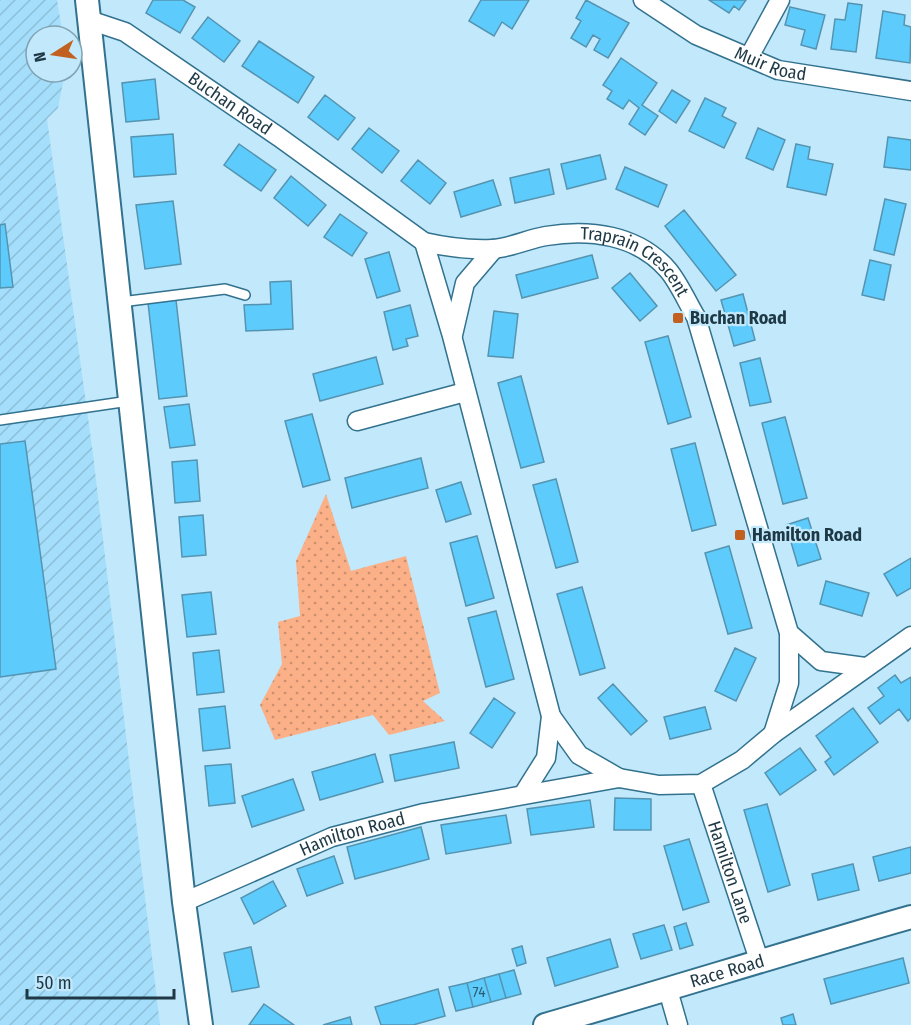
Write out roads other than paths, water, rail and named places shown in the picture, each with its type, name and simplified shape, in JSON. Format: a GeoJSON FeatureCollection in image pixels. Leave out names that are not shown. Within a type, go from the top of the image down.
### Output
{"type":"FeatureCollection","features":[{"type":"Feature","properties":{"kind":"street","name":"Muir Road"},"geometry":{"type":"LineString","coordinates":[[643,0],[696,35],[778,70],[911,91]]}},
{"type":"Feature","properties":{"kind":"street"},"geometry":{"type":"LineString","coordinates":[[749,57],[780,0]]}},
{"type":"Feature","properties":{"kind":"street"},"geometry":{"type":"LineString","coordinates":[[88,10],[184,902],[201,1025]]}},
{"type":"Feature","properties":{"kind":"street","name":"Buchan Road"},"geometry":{"type":"LineString","coordinates":[[88,10],[125,32],[279,137],[424,242],[452,248],[494,249]]}},
{"type":"Feature","properties":{"kind":"street","name":"Traprain Crescent"},"geometry":{"type":"LineString","coordinates":[[494,249],[545,236],[584,232],[620,237],[646,251],[668,270],[696,317],[789,633],[789,683],[773,734]]}},
{"type":"Feature","properties":{"kind":"street"},"geometry":{"type":"LineString","coordinates":[[424,242],[452,336],[550,716],[546,758],[524,793]]}},
{"type":"Feature","properties":{"kind":"street"},"geometry":{"type":"LineString","coordinates":[[452,336],[465,283],[494,249]]}},
{"type":"Feature","properties":{"kind":"street"},"geometry":{"type":"LineString","coordinates":[[357,421],[465,392]]}},
{"type":"Feature","properties":{"kind":"street"},"geometry":{"type":"LineString","coordinates":[[789,633],[821,661],[865,667]]}},
{"type":"Feature","properties":{"kind":"street","name":"Hamilton Road"},"geometry":{"type":"LineString","coordinates":[[184,902],[332,837],[424,813],[524,793],[619,778],[659,785],[701,784],[742,760],[773,734],[911,636]]}},
{"type":"Feature","properties":{"kind":"street"},"geometry":{"type":"LineString","coordinates":[[550,716],[579,755],[619,778]]}},
{"type":"Feature","properties":{"kind":"street","name":"Hamilton Lane"},"geometry":{"type":"LineString","coordinates":[[701,784],[759,960]]}},
{"type":"Feature","properties":{"kind":"street","name":"Race Road"},"geometry":{"type":"LineString","coordinates":[[545,1025],[911,917]]}},
{"type":"Feature","properties":{"kind":"street"},"geometry":{"type":"LineString","coordinates":[[668,990],[678,1025]]}},
{"type":"Feature","properties":{"kind":"lane"},"geometry":{"type":"LineString","coordinates":[[119,302],[225,289],[245,295]]}},
{"type":"Feature","properties":{"kind":"lane"},"geometry":{"type":"LineString","coordinates":[[0,420],[129,401]]}},
{"type":"Feature","properties":{"kind":"place","name":"Buchan Road"},"geometry":{"type":"Point","coordinates":[678,318]}},
{"type":"Feature","properties":{"kind":"place","name":"Hamilton Road"},"geometry":{"type":"Point","coordinates":[740,535]}}]}
